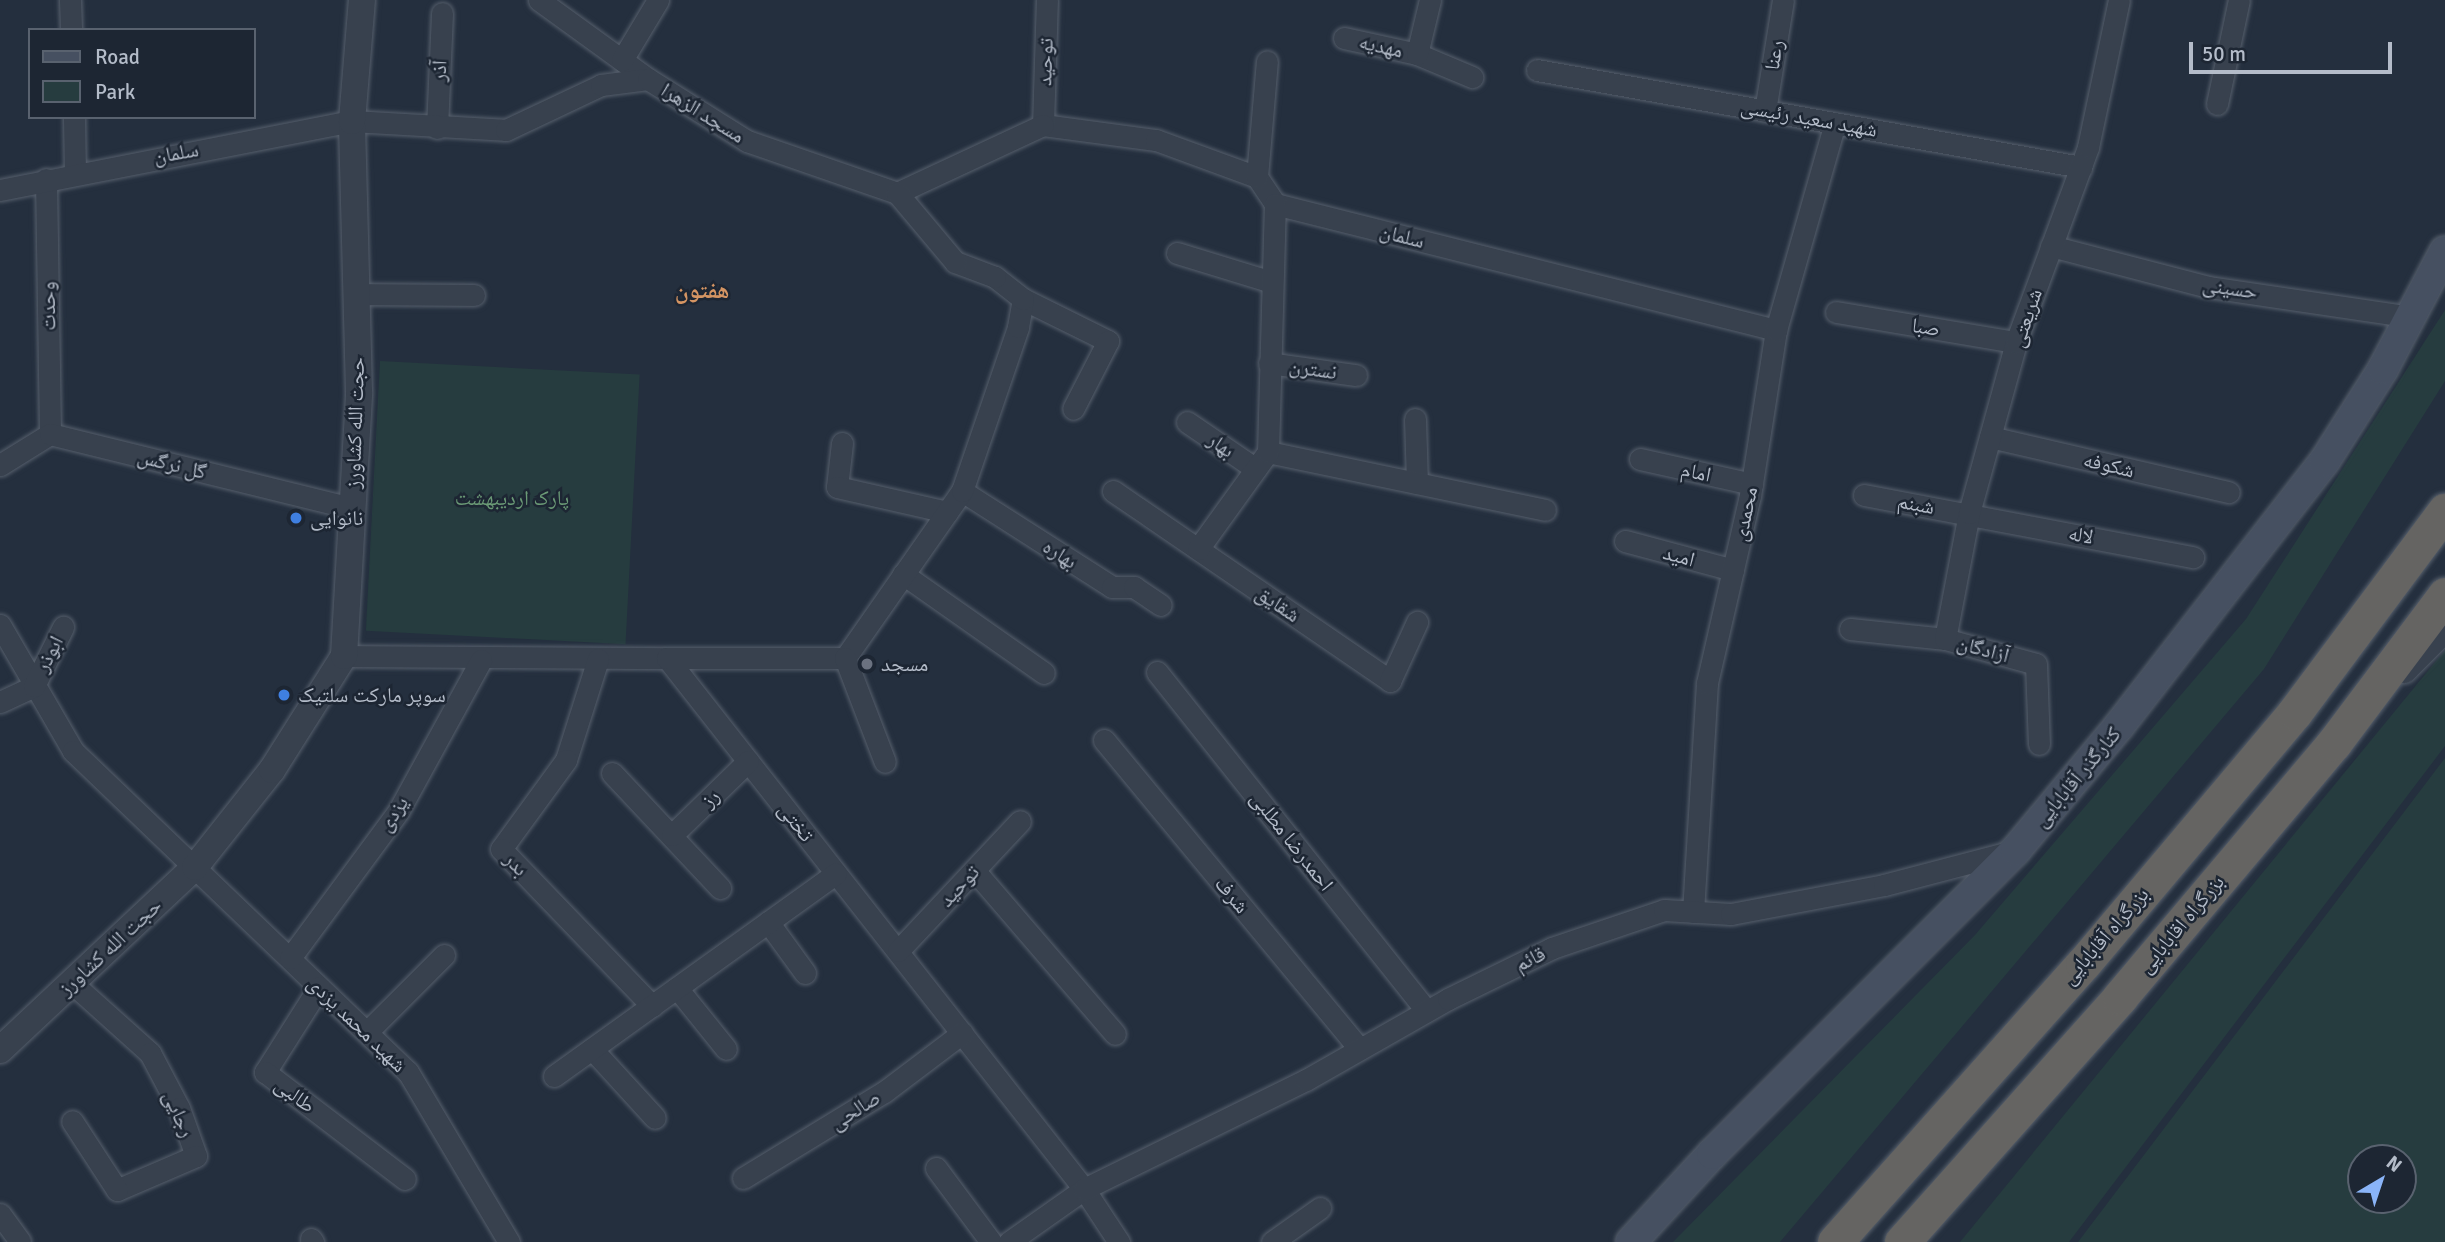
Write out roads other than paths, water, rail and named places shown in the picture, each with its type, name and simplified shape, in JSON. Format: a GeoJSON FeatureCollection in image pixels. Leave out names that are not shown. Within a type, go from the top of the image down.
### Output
{"type":"FeatureCollection","features":[{"type":"Feature","properties":{"kind":"highway"},"geometry":{"type":"LineString","coordinates":[[2363,620],[2445,490]]}},
{"type":"Feature","properties":{"kind":"highway"},"geometry":{"type":"LineString","coordinates":[[2363,620],[2445,511]]}},
{"type":"Feature","properties":{"kind":"highway","name":"بزرگراه اقابابایی"},"geometry":{"type":"LineString","coordinates":[[1902,1242],[2120,997],[2343,731],[2445,595]]}},
{"type":"Feature","properties":{"kind":"highway","name":"بزرگراه آقابابایی"},"geometry":{"type":"LineString","coordinates":[[1835,1242],[2091,954],[2295,712],[2363,620]]}},
{"type":"Feature","properties":{"kind":"main road","name":"کنارگذر آقابابایی"},"geometry":{"type":"LineString","coordinates":[[1631,1242],[1721,1144],[2016,850],[2119,726],[2324,462],[2411,317],[2445,251]]}},
{"type":"Feature","properties":{"kind":"street"},"geometry":{"type":"LineString","coordinates":[[70,0],[71,28]]}},
{"type":"Feature","properties":{"kind":"street"},"geometry":{"type":"LineString","coordinates":[[539,0],[648,79]]}},
{"type":"Feature","properties":{"kind":"street"},"geometry":{"type":"LineString","coordinates":[[622,60],[658,0]]}},
{"type":"Feature","properties":{"kind":"street","name":"توحید"},"geometry":{"type":"LineString","coordinates":[[1043,125],[1047,0]]}},
{"type":"Feature","properties":{"kind":"street"},"geometry":{"type":"LineString","coordinates":[[1417,54],[1430,0]]}},
{"type":"Feature","properties":{"kind":"street","name":"رعنا"},"geometry":{"type":"LineString","coordinates":[[1765,111],[1783,0]]}},
{"type":"Feature","properties":{"kind":"street","name":"شریعتی"},"geometry":{"type":"LineString","coordinates":[[1945,639],[1969,513],[2016,342],[2081,167],[2119,0]]}},
{"type":"Feature","properties":{"kind":"street"},"geometry":{"type":"LineString","coordinates":[[2217,104],[2239,0]]}},
{"type":"Feature","properties":{"kind":"street","name":"حجت الله کشاورز"},"geometry":{"type":"LineString","coordinates":[[0,1050],[195,867],[272,769],[344,656],[359,392],[352,121],[357,1]]}},
{"type":"Feature","properties":{"kind":"street","name":"آذر"},"geometry":{"type":"LineString","coordinates":[[437,128],[442,13]]}},
{"type":"Feature","properties":{"kind":"street","name":"مهدیه"},"geometry":{"type":"LineString","coordinates":[[1344,38],[1417,54],[1472,77]]}},
{"type":"Feature","properties":{"kind":"street"},"geometry":{"type":"LineString","coordinates":[[1257,177],[1267,61]]}},
{"type":"Feature","properties":{"kind":"street","name":"شهید سعید رئیسی"},"geometry":{"type":"LineString","coordinates":[[1538,70],[2081,167]]}},
{"type":"Feature","properties":{"kind":"street","name":"مسجد الزهرا"},"geometry":{"type":"LineString","coordinates":[[352,121],[506,130],[601,85],[648,79],[747,141],[897,193]]}},
{"type":"Feature","properties":{"kind":"street"},"geometry":{"type":"LineString","coordinates":[[74,119],[75,172]]}},
{"type":"Feature","properties":{"kind":"street","name":"سلمان"},"geometry":{"type":"LineString","coordinates":[[0,190],[75,172],[352,121]]}},
{"type":"Feature","properties":{"kind":"street","name":"محمدی"},"geometry":{"type":"LineString","coordinates":[[1693,912],[1707,683],[1752,484],[1776,330],[1835,123]]}},
{"type":"Feature","properties":{"kind":"street"},"geometry":{"type":"LineString","coordinates":[[1073,408],[1108,341],[1023,299],[995,277],[956,262],[897,193],[1043,125],[1156,140],[1257,177],[1275,204],[1262,461],[1198,549]]}},
{"type":"Feature","properties":{"kind":"street","name":"وحدت"},"geometry":{"type":"LineString","coordinates":[[46,179],[50,434]]}},
{"type":"Feature","properties":{"kind":"street","name":"سلمان"},"geometry":{"type":"LineString","coordinates":[[1275,204],[1776,330]]}},
{"type":"Feature","properties":{"kind":"street","name":"حسینی"},"geometry":{"type":"LineString","coordinates":[[2052,246],[2208,287],[2411,317]]}},
{"type":"Feature","properties":{"kind":"street"},"geometry":{"type":"LineString","coordinates":[[1177,253],[1272,282]]}},
{"type":"Feature","properties":{"kind":"street"},"geometry":{"type":"LineString","coordinates":[[356,293],[474,295]]}},
{"type":"Feature","properties":{"kind":"street"},"geometry":{"type":"LineString","coordinates":[[845,658],[962,491],[1018,327],[1023,299]]}},
{"type":"Feature","properties":{"kind":"street","name":"صبا"},"geometry":{"type":"LineString","coordinates":[[1836,312],[2016,342]]}},
{"type":"Feature","properties":{"kind":"street","name":"نسترن"},"geometry":{"type":"LineString","coordinates":[[1269,363],[1356,375]]}},
{"type":"Feature","properties":{"kind":"street"},"geometry":{"type":"LineString","coordinates":[[1415,419],[1417,484]]}},
{"type":"Feature","properties":{"kind":"street","name":"بهار"},"geometry":{"type":"LineString","coordinates":[[1187,422],[1262,461]]}},
{"type":"Feature","properties":{"kind":"street"},"geometry":{"type":"LineString","coordinates":[[0,465],[50,434]]}},
{"type":"Feature","properties":{"kind":"street","name":"گل نرگس"},"geometry":{"type":"LineString","coordinates":[[50,434],[352,508]]}},
{"type":"Feature","properties":{"kind":"street","name":"شکوفه"},"geometry":{"type":"LineString","coordinates":[[1990,437],[2229,492]]}},
{"type":"Feature","properties":{"kind":"street"},"geometry":{"type":"LineString","coordinates":[[842,443],[836,486],[947,512]]}},
{"type":"Feature","properties":{"kind":"street","name":"امام"},"geometry":{"type":"LineString","coordinates":[[1640,459],[1752,484]]}},
{"type":"Feature","properties":{"kind":"street"},"geometry":{"type":"LineString","coordinates":[[1262,461],[1417,484],[1545,510]]}},
{"type":"Feature","properties":{"kind":"street","name":"بهاره"},"geometry":{"type":"LineString","coordinates":[[962,491],[1112,587],[1134,587],[1161,605]]}},
{"type":"Feature","properties":{"kind":"street","name":"شقایق"},"geometry":{"type":"LineString","coordinates":[[1113,491],[1390,681],[1417,622]]}},
{"type":"Feature","properties":{"kind":"street","name":"شبنم"},"geometry":{"type":"LineString","coordinates":[[1864,495],[1969,513]]}},
{"type":"Feature","properties":{"kind":"street","name":"لاله"},"geometry":{"type":"LineString","coordinates":[[1969,513],[2193,557]]}},
{"type":"Feature","properties":{"kind":"street","name":"امید"},"geometry":{"type":"LineString","coordinates":[[1625,541],[1732,570]]}},
{"type":"Feature","properties":{"kind":"street"},"geometry":{"type":"LineString","coordinates":[[903,574],[1044,673]]}},
{"type":"Feature","properties":{"kind":"street","name":"شهید محمد یزدی"},"geometry":{"type":"LineString","coordinates":[[0,625],[73,751],[408,1072],[509,1242]]}},
{"type":"Feature","properties":{"kind":"street","name":"ابوذر"},"geometry":{"type":"LineString","coordinates":[[0,702],[34,686],[63,627]]}},
{"type":"Feature","properties":{"kind":"street","name":"آزادگان"},"geometry":{"type":"LineString","coordinates":[[1850,629],[1945,639],[2036,664],[2039,744]]}},
{"type":"Feature","properties":{"kind":"street"},"geometry":{"type":"LineString","coordinates":[[2343,731],[2445,629]]}},
{"type":"Feature","properties":{"kind":"street"},"geometry":{"type":"LineString","coordinates":[[344,656],[481,660],[845,658]]}},
{"type":"Feature","properties":{"kind":"street","name":"تختی"},"geometry":{"type":"LineString","coordinates":[[667,658],[1084,1188],[1119,1242]]}},
{"type":"Feature","properties":{"kind":"street"},"geometry":{"type":"LineString","coordinates":[[845,658],[885,762]]}},
{"type":"Feature","properties":{"kind":"street","name":"بدر"},"geometry":{"type":"LineString","coordinates":[[598,659],[566,760],[501,849],[652,1006]]}},
{"type":"Feature","properties":{"kind":"street","name":"یزدی"},"geometry":{"type":"LineString","coordinates":[[290,958],[398,810],[481,660]]}},
{"type":"Feature","properties":{"kind":"street","name":"احمدرضا مطلبی"},"geometry":{"type":"LineString","coordinates":[[1157,672],[1427,1011]]}},
{"type":"Feature","properties":{"kind":"street","name":"شرف"},"geometry":{"type":"LineString","coordinates":[[1104,740],[1360,1049]]}},
{"type":"Feature","properties":{"kind":"street","name":"رز"},"geometry":{"type":"LineString","coordinates":[[673,835],[748,761]]}},
{"type":"Feature","properties":{"kind":"street"},"geometry":{"type":"LineString","coordinates":[[612,773],[720,888]]}},
{"type":"Feature","properties":{"kind":"street","name":"توحید"},"geometry":{"type":"LineString","coordinates":[[898,951],[1020,821]]}},
{"type":"Feature","properties":{"kind":"street","name":"قائم"},"geometry":{"type":"LineString","coordinates":[[1009,1242],[1084,1188],[1360,1049],[1427,1011],[1552,948],[1664,910],[1731,914],[1871,888],[2016,850]]}},
{"type":"Feature","properties":{"kind":"street"},"geometry":{"type":"LineString","coordinates":[[974,870],[1115,1034]]}},
{"type":"Feature","properties":{"kind":"street"},"geometry":{"type":"LineString","coordinates":[[554,1076],[836,873]]}},
{"type":"Feature","properties":{"kind":"street"},"geometry":{"type":"LineString","coordinates":[[768,922],[805,973]]}},
{"type":"Feature","properties":{"kind":"street"},"geometry":{"type":"LineString","coordinates":[[367,1032],[444,955]]}},
{"type":"Feature","properties":{"kind":"street","name":"رجایی"},"geometry":{"type":"LineString","coordinates":[[72,983],[150,1053],[178,1108],[196,1156],[117,1190],[72,1121]]}},
{"type":"Feature","properties":{"kind":"street","name":"طالبی"},"geometry":{"type":"LineString","coordinates":[[320,987],[265,1072],[405,1179]]}},
{"type":"Feature","properties":{"kind":"street"},"geometry":{"type":"LineString","coordinates":[[677,988],[726,1049]]}},
{"type":"Feature","properties":{"kind":"street","name":"صالحی"},"geometry":{"type":"LineString","coordinates":[[743,1178],[884,1092],[962,1033]]}},
{"type":"Feature","properties":{"kind":"street"},"geometry":{"type":"LineString","coordinates":[[592,1049],[655,1118]]}},
{"type":"Feature","properties":{"kind":"street"},"geometry":{"type":"LineString","coordinates":[[936,1168],[991,1242]]}},
{"type":"Feature","properties":{"kind":"street"},"geometry":{"type":"LineString","coordinates":[[1272,1242],[1320,1208]]}},
{"type":"Feature","properties":{"kind":"street"},"geometry":{"type":"LineString","coordinates":[[0,1214],[20,1242]]}},
{"type":"Feature","properties":{"kind":"place","name":"نانوایی"},"geometry":{"type":"Point","coordinates":[296,518]}},
{"type":"Feature","properties":{"kind":"place","name":"مسجد"},"geometry":{"type":"Point","coordinates":[867,664]}},
{"type":"Feature","properties":{"kind":"place","name":"سوپر مارکت سلتیک"},"geometry":{"type":"Point","coordinates":[284,695]}},
{"type":"Feature","properties":{"kind":"district","name":"هفتون"},"geometry":{"type":"Point","coordinates":[702,291]}},
{"type":"Feature","properties":{"kind":"park label","name":"پارک اردیبهشت"},"geometry":{"type":"Point","coordinates":[512,498]}}]}
